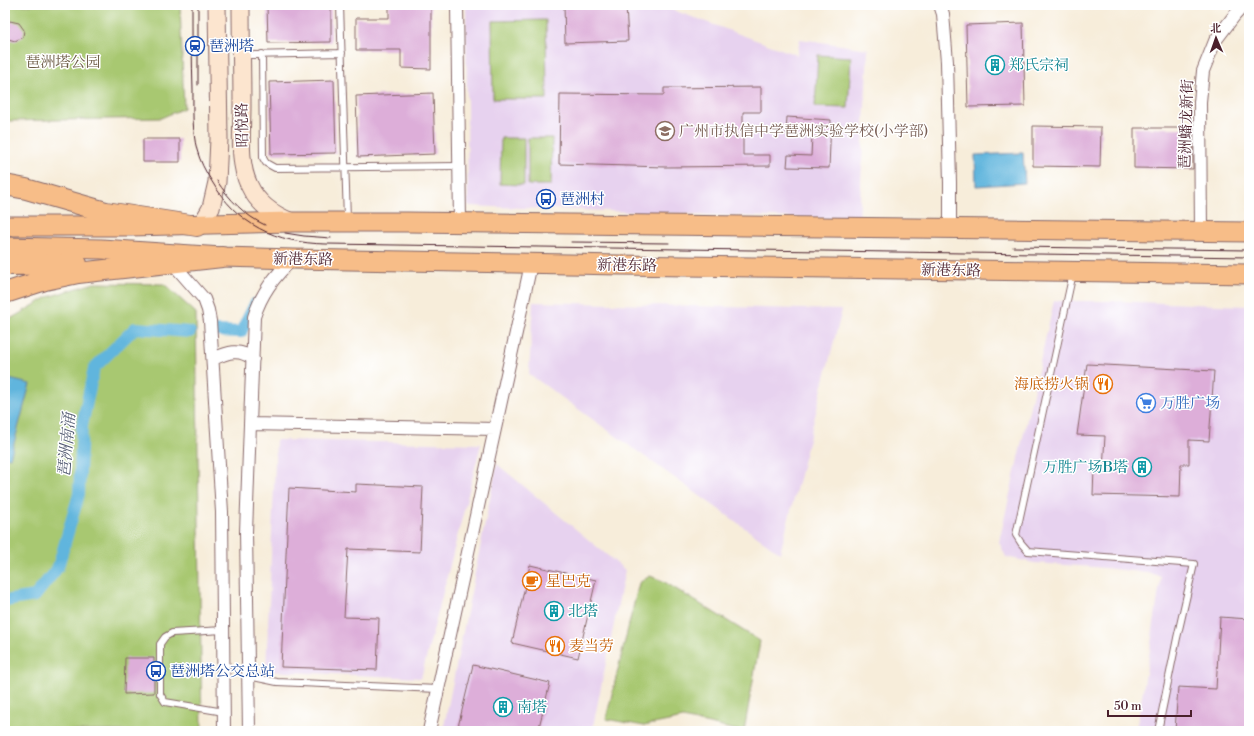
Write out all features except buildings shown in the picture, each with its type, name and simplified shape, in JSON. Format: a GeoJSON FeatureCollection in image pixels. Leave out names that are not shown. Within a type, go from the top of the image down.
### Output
{"type":"FeatureCollection","features":[{"type":"Feature","properties":{"kind":"highway"},"geometry":{"type":"LineString","coordinates":[[5,185],[26,189],[106,212],[197,226]]}},
{"type":"Feature","properties":{"kind":"highway"},"geometry":{"type":"LineString","coordinates":[[5,265],[104,263],[168,258],[222,257]]}},
{"type":"Feature","properties":{"kind":"highway"},"geometry":{"type":"LineString","coordinates":[[5,293],[63,276],[168,258]]}},
{"type":"Feature","properties":{"kind":"main road","name":"昭悦路"},"geometry":{"type":"LineString","coordinates":[[197,226],[204,220],[211,208],[217,182],[219,146],[217,5]]}},
{"type":"Feature","properties":{"kind":"main road","name":"昭悦路"},"geometry":{"type":"LineString","coordinates":[[241,5],[242,145],[245,177],[249,187],[268,208],[279,217],[292,222]]}},
{"type":"Feature","properties":{"kind":"main road"},"geometry":{"type":"LineString","coordinates":[[5,226],[197,226],[292,222],[347,222],[1249,232]]}},
{"type":"Feature","properties":{"kind":"main road"},"geometry":{"type":"LineString","coordinates":[[5,247],[94,249],[168,258]]}},
{"type":"Feature","properties":{"kind":"main road","name":"新港东路"},"geometry":{"type":"LineString","coordinates":[[222,257],[531,264],[1249,274]]}},
{"type":"Feature","properties":{"kind":"street"},"geometry":{"type":"LineString","coordinates":[[457,5],[460,223]]}},
{"type":"Feature","properties":{"kind":"street"},"geometry":{"type":"LineString","coordinates":[[940,5],[943,14],[947,62],[950,229]]}},
{"type":"Feature","properties":{"kind":"street","name":"琶洲蟠龙新街"},"geometry":{"type":"LineString","coordinates":[[1201,232],[1200,102],[1203,71],[1215,41],[1244,5]]}},
{"type":"Feature","properties":{"kind":"street"},"geometry":{"type":"LineString","coordinates":[[168,258],[204,299],[210,321],[222,512],[224,731]]}},
{"type":"Feature","properties":{"kind":"street"},"geometry":{"type":"LineString","coordinates":[[249,731],[246,532],[254,317],[266,289],[276,275],[293,259]]}},
{"type":"Feature","properties":{"kind":"street"},"geometry":{"type":"LineString","coordinates":[[429,731],[531,264]]}},
{"type":"Feature","properties":{"kind":"street"},"geometry":{"type":"LineString","coordinates":[[213,360],[223,354],[238,352],[247,354],[253,359]]}},
{"type":"Feature","properties":{"kind":"street"},"geometry":{"type":"LineString","coordinates":[[251,424],[495,429]]}},
{"type":"Feature","properties":{"kind":"lane"},"geometry":{"type":"LineString","coordinates":[[340,5],[347,222]]}},
{"type":"Feature","properties":{"kind":"lane"},"geometry":{"type":"LineString","coordinates":[[241,55],[342,53]]}},
{"type":"Feature","properties":{"kind":"lane"},"geometry":{"type":"LineString","coordinates":[[262,54],[263,158],[266,163],[274,168],[459,166]]}},
{"type":"Feature","properties":{"kind":"lane"},"geometry":{"type":"LineString","coordinates":[[1073,272],[1016,535],[1020,543],[1028,552],[1194,564],[1158,731]]}},
{"type":"Feature","properties":{"kind":"lane"},"geometry":{"type":"LineString","coordinates":[[223,630],[172,633],[165,637],[160,644],[160,694],[165,702],[224,712]]}},
{"type":"Feature","properties":{"kind":"lane"},"geometry":{"type":"LineString","coordinates":[[248,676],[277,682],[438,689]]}},
{"type":"Feature","properties":{"kind":"shaded area","name":"广州市执信中学琶洲实验学校(小学部)"},"geometry":{"type":"Polygon","coordinates":[[[466,5],[659,5],[797,55],[800,39],[868,49],[859,220],[468,206],[466,5]]]}},
{"type":"Feature","properties":{"kind":"shaded area","name":"万胜广场"},"geometry":{"type":"Polygon","coordinates":[[[1054,301],[1108,301],[1249,306],[1249,731],[1136,731],[1161,576],[1142,572],[1094,567],[1034,563],[1006,557],[999,542],[1054,301]]]}},
{"type":"Feature","properties":{"kind":"shaded area"},"geometry":{"type":"Polygon","coordinates":[[[533,302],[842,310],[780,553],[529,374],[533,302]]]}},
{"type":"Feature","properties":{"kind":"shaded area"},"geometry":{"type":"Polygon","coordinates":[[[276,440],[481,444],[421,678],[266,671],[276,440]]]}},
{"type":"Feature","properties":{"kind":"shaded area"},"geometry":{"type":"Polygon","coordinates":[[[497,464],[625,570],[592,731],[443,731],[497,464]]]}},
{"type":"Feature","properties":{"kind":"green space","name":"琶洲塔公园"},"geometry":{"type":"Polygon","coordinates":[[[5,5],[180,5],[184,108],[161,118],[5,121],[5,5]]]}},
{"type":"Feature","properties":{"kind":"green space"},"geometry":{"type":"Polygon","coordinates":[[[546,20],[547,99],[493,99],[492,21],[546,20]]]}},
{"type":"Feature","properties":{"kind":"green space"},"geometry":{"type":"Polygon","coordinates":[[[818,55],[851,57],[848,108],[815,107],[818,55]]]}},
{"type":"Feature","properties":{"kind":"green space"},"geometry":{"type":"Polygon","coordinates":[[[501,138],[524,138],[524,185],[500,184],[501,138]]]}},
{"type":"Feature","properties":{"kind":"green space"},"geometry":{"type":"Polygon","coordinates":[[[528,138],[552,138],[551,185],[528,185],[528,138]]]}},
{"type":"Feature","properties":{"kind":"green space"},"geometry":{"type":"Polygon","coordinates":[[[94,283],[164,284],[196,313],[202,731],[5,731],[5,322],[48,297],[94,283]]]}},
{"type":"Feature","properties":{"kind":"green space"},"geometry":{"type":"Polygon","coordinates":[[[650,576],[663,581],[760,641],[744,731],[683,718],[644,726],[606,719],[639,583],[650,576]]]}},
{"type":"Feature","properties":{"kind":"water"},"geometry":{"type":"Polygon","coordinates":[[[1023,153],[1025,183],[976,186],[975,155],[1023,153]]]}},
{"type":"Feature","properties":{"kind":"water"},"geometry":{"type":"Polygon","coordinates":[[[5,378],[30,384],[10,458],[5,457],[5,378]]]}},
{"type":"Feature","properties":{"kind":"waterway","name":"琶洲南涌"},"geometry":{"type":"LineString","coordinates":[[217,331],[241,332],[255,304]]}},
{"type":"Feature","properties":{"kind":"waterway","name":"琶洲南涌"},"geometry":{"type":"LineString","coordinates":[[5,601],[35,596],[58,567],[79,494],[82,426],[94,368],[135,328],[190,332]]}},
{"type":"Feature","properties":{"kind":"tram line"},"geometry":{"type":"LineString","coordinates":[[192,5],[193,113],[195,143],[201,162],[221,196],[233,209],[246,220],[260,228],[274,235],[291,240],[326,244],[1249,257]]}},
{"type":"Feature","properties":{"kind":"tram line"},"geometry":{"type":"LineString","coordinates":[[198,5],[198,85]]}},
{"type":"Feature","properties":{"kind":"tram line"},"geometry":{"type":"LineString","coordinates":[[217,181],[244,212],[265,225]]}},
{"type":"Feature","properties":{"kind":"tram line"},"geometry":{"type":"LineString","coordinates":[[285,233],[331,238]]}},
{"type":"Feature","properties":{"kind":"tram line"},"geometry":{"type":"LineString","coordinates":[[571,242],[669,243]]}},
{"type":"Feature","properties":{"kind":"tram line"},"geometry":{"type":"LineString","coordinates":[[1013,247],[1249,250]]}},
{"type":"Feature","properties":{"kind":"place","name":"琶洲塔"},"geometry":{"type":"Point","coordinates":[195,46]}},
{"type":"Feature","properties":{"kind":"place","name":"郑氏宗祠"},"geometry":{"type":"Point","coordinates":[995,65]}},
{"type":"Feature","properties":{"kind":"place","name":"广州市执信中学琶洲实验学校(小学部)"},"geometry":{"type":"Point","coordinates":[665,131]}},
{"type":"Feature","properties":{"kind":"place","name":"琶洲村"},"geometry":{"type":"Point","coordinates":[546,199]}},
{"type":"Feature","properties":{"kind":"place","name":"海底捞火锅"},"geometry":{"type":"Point","coordinates":[1103,384]}},
{"type":"Feature","properties":{"kind":"place","name":"万胜广场"},"geometry":{"type":"Point","coordinates":[1146,403]}},
{"type":"Feature","properties":{"kind":"place","name":"万胜广场B塔"},"geometry":{"type":"Point","coordinates":[1142,467]}},
{"type":"Feature","properties":{"kind":"place","name":"星巴克"},"geometry":{"type":"Point","coordinates":[532,581]}},
{"type":"Feature","properties":{"kind":"place","name":"北塔"},"geometry":{"type":"Point","coordinates":[554,611]}},
{"type":"Feature","properties":{"kind":"place","name":"麦当劳"},"geometry":{"type":"Point","coordinates":[555,646]}},
{"type":"Feature","properties":{"kind":"place","name":"琶洲塔公交总站"},"geometry":{"type":"Point","coordinates":[156,671]}},
{"type":"Feature","properties":{"kind":"place","name":"南塔"},"geometry":{"type":"Point","coordinates":[503,707]}}]}
